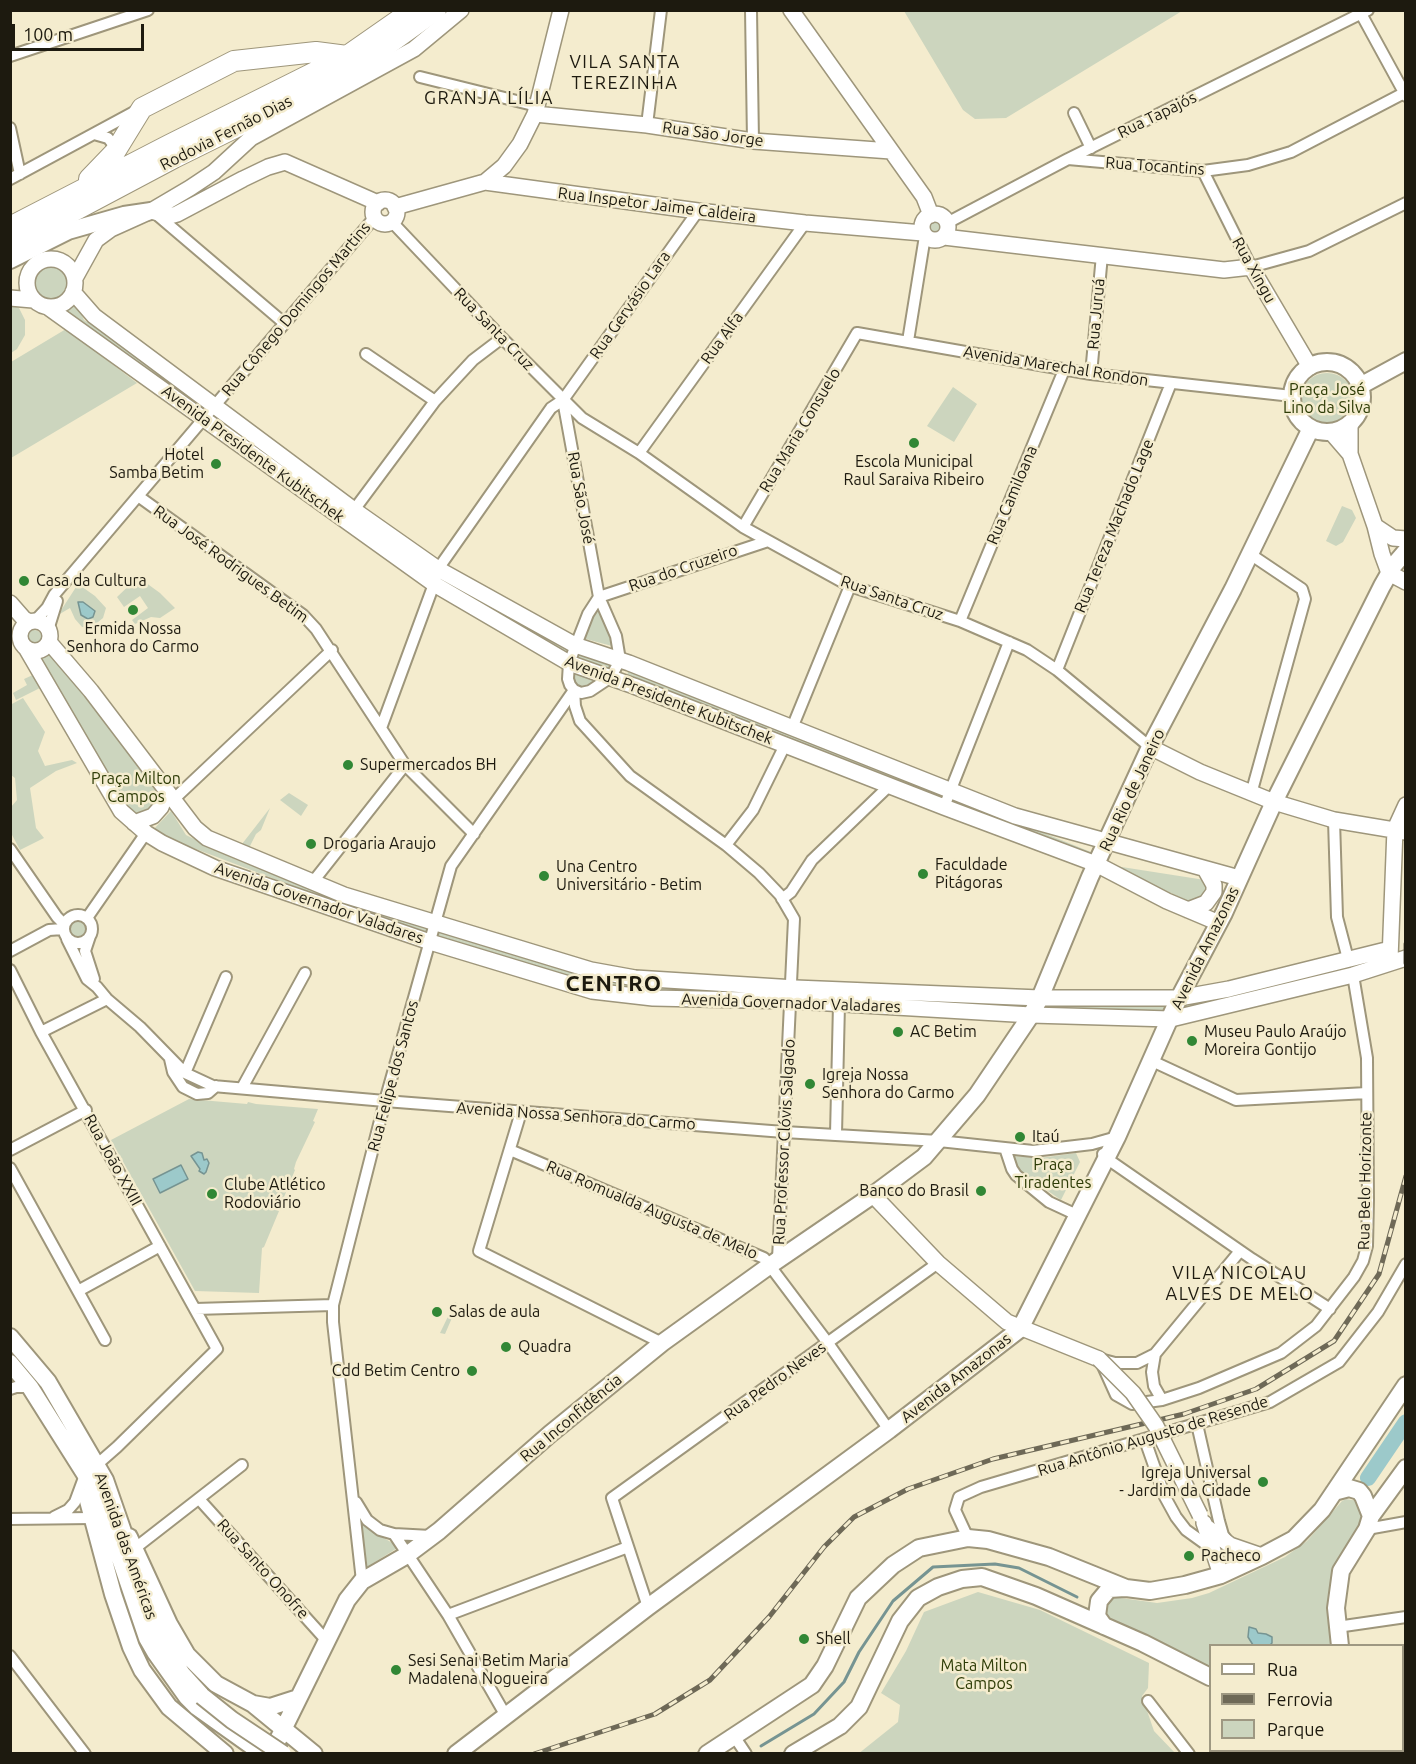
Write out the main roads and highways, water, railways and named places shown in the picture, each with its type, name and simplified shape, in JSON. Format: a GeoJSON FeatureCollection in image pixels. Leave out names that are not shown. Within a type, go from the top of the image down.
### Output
{"type":"FeatureCollection","features":[{"type":"Feature","properties":{"kind":"highway","name":"Rodovia Fernão Dias"},"geometry":{"type":"LineString","coordinates":[[10,227],[346,56],[413,10]]}},
{"type":"Feature","properties":{"kind":"highway","name":"Rodovia Fernão Dias"},"geometry":{"type":"LineString","coordinates":[[10,245],[174,158],[354,69],[436,10]]}},
{"type":"Feature","properties":{"kind":"highway"},"geometry":{"type":"LineString","coordinates":[[77,192],[114,152],[142,108],[234,61],[316,52],[346,56]]}},
{"type":"Feature","properties":{"kind":"main road"},"geometry":{"type":"LineString","coordinates":[[10,260],[68,231],[98,221],[151,211]]}},
{"type":"Feature","properties":{"kind":"main road"},"geometry":{"type":"LineString","coordinates":[[1360,386],[1406,361]]}},
{"type":"Feature","properties":{"kind":"main road"},"geometry":{"type":"LineString","coordinates":[[1319,363],[1339,365],[1348,370],[1360,386],[1361,406],[1350,423],[1331,432],[1311,428],[1297,415],[1293,406],[1292,396],[1297,379],[1310,367],[1319,363]]}},
{"type":"Feature","properties":{"kind":"main road","name":"Rua Rio de Janeiro"},"geometry":{"type":"LineString","coordinates":[[939,1142],[976,1095],[1031,1015],[1040,998],[1096,864],[1150,747],[1250,554],[1311,428]]}},
{"type":"Feature","properties":{"kind":"main road","name":"Avenida Amazonas"},"geometry":{"type":"LineString","coordinates":[[456,1754],[648,1607],[889,1430],[1020,1329],[1117,1137],[1179,998],[1219,923],[1274,802],[1391,569],[1406,551]]}},
{"type":"Feature","properties":{"kind":"main road","name":"Rua Inconfidência"},"geometry":{"type":"LineString","coordinates":[[271,1754],[347,1600],[362,1581],[407,1555],[431,1536],[550,1434],[662,1343],[873,1196],[939,1142]]}},
{"type":"Feature","properties":{"kind":"main road","name":"Avenida das Américas"},"geometry":{"type":"LineString","coordinates":[[10,1337],[48,1382],[50,1403]]}},
{"type":"Feature","properties":{"kind":"main road","name":"Avenida das Américas"},"geometry":{"type":"LineString","coordinates":[[11,1367],[30,1387],[50,1403],[90,1474],[147,1638],[175,1682],[199,1701]]}},
{"type":"Feature","properties":{"kind":"main road"},"geometry":{"type":"LineString","coordinates":[[1104,1626],[1097,1616],[1099,1601],[1109,1589],[1150,1591],[1185,1585],[1221,1575],[1294,1539],[1322,1510],[1406,1385]]}},
{"type":"Feature","properties":{"kind":"main road"},"geometry":{"type":"LineString","coordinates":[[1340,1644],[1336,1608],[1341,1571],[1369,1523],[1406,1468]]}},
{"type":"Feature","properties":{"kind":"main road","name":"Avenida das Américas"},"geometry":{"type":"LineString","coordinates":[[90,1474],[105,1479],[160,1639],[199,1701]]}},
{"type":"Feature","properties":{"kind":"main road","name":"Avenida das Américas"},"geometry":{"type":"LineString","coordinates":[[90,1474],[86,1496],[113,1594],[131,1647],[142,1670],[169,1707],[225,1754]]}},
{"type":"Feature","properties":{"kind":"main road"},"geometry":{"type":"LineString","coordinates":[[1334,1492],[1349,1488],[1359,1491],[1364,1496],[1369,1523]]}},
{"type":"Feature","properties":{"kind":"main road"},"geometry":{"type":"LineString","coordinates":[[114,1505],[169,1624],[188,1655],[216,1684],[253,1704],[314,1754]]}},
{"type":"Feature","properties":{"kind":"main road"},"geometry":{"type":"LineString","coordinates":[[707,1752],[812,1685],[825,1666],[858,1599],[892,1565],[919,1548],[968,1538],[988,1540],[1049,1557],[1125,1588]]}},
{"type":"Feature","properties":{"kind":"main road"},"geometry":{"type":"LineString","coordinates":[[793,1754],[840,1726],[859,1707],[900,1622],[918,1598],[938,1587],[962,1579],[982,1577],[1036,1596],[1209,1677]]}},
{"type":"Feature","properties":{"kind":"main road"},"geometry":{"type":"LineString","coordinates":[[253,1704],[270,1707],[298,1698]]}},
{"type":"Feature","properties":{"kind":"main road"},"geometry":{"type":"LineString","coordinates":[[199,1701],[263,1754]]}},
{"type":"Feature","properties":{"kind":"main road"},"geometry":{"type":"LineString","coordinates":[[199,1701],[283,1754]]}},
{"type":"Feature","properties":{"kind":"water"},"geometry":{"type":"Polygon","coordinates":[[[78,602],[83,602],[95,611],[93,617],[88,619],[81,615],[78,602]]]}},
{"type":"Feature","properties":{"kind":"water"},"geometry":{"type":"Polygon","coordinates":[[[198,1152],[202,1153],[204,1160],[207,1159],[209,1163],[204,1174],[199,1171],[200,1169],[191,1156],[198,1152]]]}},
{"type":"Feature","properties":{"kind":"water"},"geometry":{"type":"Polygon","coordinates":[[[181,1165],[188,1179],[160,1193],[153,1179],[181,1165]]]}},
{"type":"Feature","properties":{"kind":"water"},"geometry":{"type":"Polygon","coordinates":[[[1249,1627],[1256,1629],[1258,1633],[1272,1637],[1272,1643],[1252,1644],[1248,1637],[1249,1627]]]}},
{"type":"Feature","properties":{"kind":"waterway"},"geometry":{"type":"LineString","coordinates":[[1368,1478],[1406,1422]]}},
{"type":"Feature","properties":{"kind":"waterway"},"geometry":{"type":"LineString","coordinates":[[761,1746],[814,1714],[844,1682],[859,1652],[893,1601],[933,1567],[995,1564],[1019,1568],[1077,1597]]}},
{"type":"Feature","properties":{"kind":"railway"},"geometry":{"type":"LineString","coordinates":[[1406,944],[1406,963]]}},
{"type":"Feature","properties":{"kind":"railway"},"geometry":{"type":"LineString","coordinates":[[534,1754],[655,1714],[710,1680],[769,1617],[824,1547],[854,1517],[908,1489],[993,1459],[1184,1414],[1256,1389],[1334,1341],[1379,1274],[1406,1176]]}},
{"type":"Feature","properties":{"kind":"place","name":"Escola Municipal Raul Saraiva Ribeiro"},"geometry":{"type":"Point","coordinates":[914,443]}},
{"type":"Feature","properties":{"kind":"place","name":"Hotel Samba Betim"},"geometry":{"type":"Point","coordinates":[216,464]}},
{"type":"Feature","properties":{"kind":"place","name":"Casa da Cultura"},"geometry":{"type":"Point","coordinates":[24,581]}},
{"type":"Feature","properties":{"kind":"place","name":"Ermida Nossa Senhora do Carmo"},"geometry":{"type":"Point","coordinates":[133,610]}},
{"type":"Feature","properties":{"kind":"place","name":"Supermercados BH"},"geometry":{"type":"Point","coordinates":[348,765]}},
{"type":"Feature","properties":{"kind":"place","name":"Drogaria Araujo"},"geometry":{"type":"Point","coordinates":[311,844]}},
{"type":"Feature","properties":{"kind":"place","name":"Faculdade Pitágoras"},"geometry":{"type":"Point","coordinates":[923,874]}},
{"type":"Feature","properties":{"kind":"place","name":"Una Centro Universitário - Betim"},"geometry":{"type":"Point","coordinates":[544,876]}},
{"type":"Feature","properties":{"kind":"place","name":"AC Betim"},"geometry":{"type":"Point","coordinates":[898,1032]}},
{"type":"Feature","properties":{"kind":"place","name":"Museu Paulo Araújo Moreira Gontijo"},"geometry":{"type":"Point","coordinates":[1192,1041]}},
{"type":"Feature","properties":{"kind":"place","name":"Igreja Nossa Senhora do Carmo"},"geometry":{"type":"Point","coordinates":[810,1084]}},
{"type":"Feature","properties":{"kind":"place","name":"Itaú"},"geometry":{"type":"Point","coordinates":[1020,1137]}},
{"type":"Feature","properties":{"kind":"place","name":"Banco do Brasil"},"geometry":{"type":"Point","coordinates":[981,1191]}},
{"type":"Feature","properties":{"kind":"place","name":"Clube Atlético Rodoviário"},"geometry":{"type":"Point","coordinates":[212,1194]}},
{"type":"Feature","properties":{"kind":"place","name":"Salas de aula"},"geometry":{"type":"Point","coordinates":[437,1312]}},
{"type":"Feature","properties":{"kind":"place","name":"Quadra"},"geometry":{"type":"Point","coordinates":[506,1347]}},
{"type":"Feature","properties":{"kind":"place","name":"Cdd Betim Centro"},"geometry":{"type":"Point","coordinates":[472,1371]}},
{"type":"Feature","properties":{"kind":"place","name":"Igreja Universal - Jardim da Cidade"},"geometry":{"type":"Point","coordinates":[1263,1482]}},
{"type":"Feature","properties":{"kind":"place","name":"Pacheco"},"geometry":{"type":"Point","coordinates":[1189,1556]}},
{"type":"Feature","properties":{"kind":"place","name":"Shell"},"geometry":{"type":"Point","coordinates":[804,1639]}},
{"type":"Feature","properties":{"kind":"place","name":"Sesi Senai Betim Maria Madalena Nogueira"},"geometry":{"type":"Point","coordinates":[396,1670]}},
{"type":"Feature","properties":{"kind":"district","name":"VILA SANTA TEREZINHA"},"geometry":{"type":"Point","coordinates":[625,72]}},
{"type":"Feature","properties":{"kind":"district","name":"GRANJA LÍLIA"},"geometry":{"type":"Point","coordinates":[489,98]}},
{"type":"Feature","properties":{"kind":"district","name":"CENTRO"},"geometry":{"type":"Point","coordinates":[614,984]}},
{"type":"Feature","properties":{"kind":"district","name":"VILA NICOLAU ALVES DE MELO"},"geometry":{"type":"Point","coordinates":[1240,1283]}},
{"type":"Feature","properties":{"kind":"park label","name":"Praça José Lino da Silva"},"geometry":{"type":"Point","coordinates":[1327,399]}},
{"type":"Feature","properties":{"kind":"park label","name":"Praça Milton Campos"},"geometry":{"type":"Point","coordinates":[136,788]}},
{"type":"Feature","properties":{"kind":"park label","name":"Praça Tiradentes"},"geometry":{"type":"Point","coordinates":[1053,1174]}},
{"type":"Feature","properties":{"kind":"park label","name":"Mata Milton Campos"},"geometry":{"type":"Point","coordinates":[984,1675]}}]}
